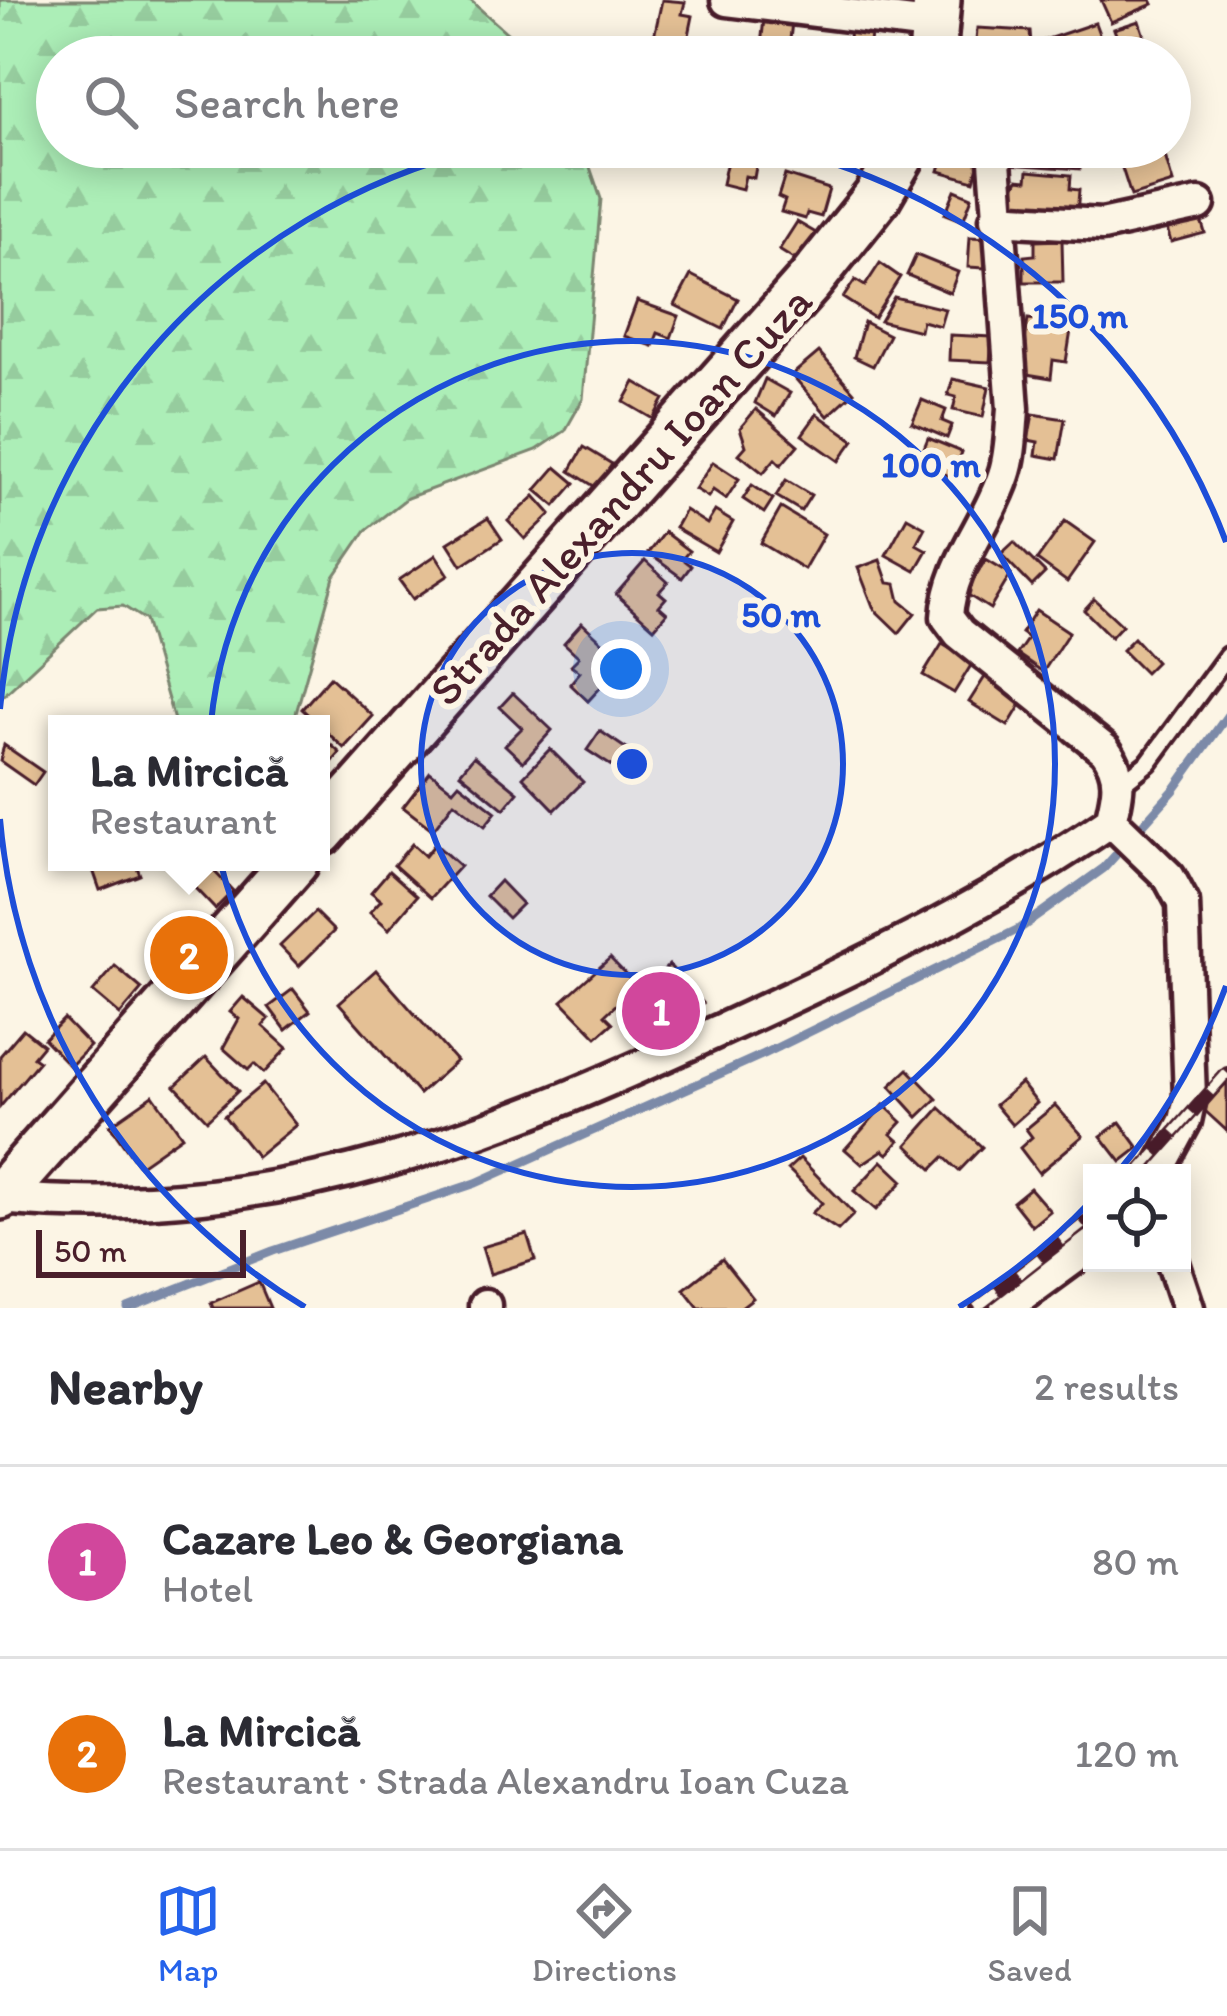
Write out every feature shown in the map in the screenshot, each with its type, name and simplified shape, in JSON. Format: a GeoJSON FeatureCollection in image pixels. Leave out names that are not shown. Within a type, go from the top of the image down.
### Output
{"type":"FeatureCollection","features":[{"type":"Feature","properties":{"kind":"main road","name":"Strada Alexandru Ioan Cuza"},"geometry":{"type":"LineString","coordinates":[[330,822],[832,254],[894,168]]}},
{"type":"Feature","properties":{"kind":"main road"},"geometry":{"type":"LineString","coordinates":[[0,1197],[287,871]]}},
{"type":"Feature","properties":{"kind":"street"},"geometry":{"type":"LineString","coordinates":[[727,0],[935,28]]}},
{"type":"Feature","properties":{"kind":"street"},"geometry":{"type":"LineString","coordinates":[[0,1197],[116,1204],[236,1195],[336,1176],[454,1144],[668,1054],[918,937],[1111,821],[1120,785],[1116,764],[946,617],[948,593],[1005,474],[1010,447],[1013,409],[995,168]]}},
{"type":"Feature","properties":{"kind":"street"},"geometry":{"type":"LineString","coordinates":[[996,219],[1102,225],[1199,204]]}},
{"type":"Feature","properties":{"kind":"street"},"geometry":{"type":"LineString","coordinates":[[1111,821],[1169,877],[1183,903],[1190,1098],[1186,1121],[1161,1164]]}},
{"type":"Feature","properties":{"kind":"street"},"geometry":{"type":"LineString","coordinates":[[1006,1308],[1083,1252]]}},
{"type":"Feature","properties":{"kind":"street"},"geometry":{"type":"LineString","coordinates":[[1176,1272],[1188,1308]]}},
{"type":"Feature","properties":{"kind":"lane"},"geometry":{"type":"LineString","coordinates":[[1120,785],[1149,761],[1227,656]]}},
{"type":"Feature","properties":{"kind":"green space"},"geometry":{"type":"Polygon","coordinates":[[[0,0],[470,0],[510,36],[36,36],[36,168],[590,168],[601,199],[583,399],[565,431],[537,450],[407,498],[366,530],[334,577],[296,715],[172,715],[145,620],[123,606],[97,608],[0,699],[0,0]]]}},
{"type":"Feature","properties":{"kind":"building"},"geometry":{"type":"Polygon","coordinates":[[[662,0],[685,2],[682,14],[693,16],[689,36],[654,36],[662,0]]]}},
{"type":"Feature","properties":{"kind":"building"},"geometry":{"type":"Polygon","coordinates":[[[1101,0],[1151,0],[1153,4],[1111,22],[1101,0]]]}},
{"type":"Feature","properties":{"kind":"building"},"geometry":{"type":"Polygon","coordinates":[[[764,19],[792,22],[790,36],[762,36],[764,19]]]}},
{"type":"Feature","properties":{"kind":"building"},"geometry":{"type":"Polygon","coordinates":[[[1139,21],[1144,36],[1116,36],[1114,29],[1139,21]]]}},
{"type":"Feature","properties":{"kind":"building"},"geometry":{"type":"Polygon","coordinates":[[[1095,23],[1100,36],[1057,36],[1095,23]]]}},
{"type":"Feature","properties":{"kind":"building"},"geometry":{"type":"Polygon","coordinates":[[[851,27],[872,31],[871,36],[849,36],[851,27]]]}},
{"type":"Feature","properties":{"kind":"building"},"geometry":{"type":"Polygon","coordinates":[[[977,28],[1030,31],[1030,36],[976,36],[977,28]]]}},
{"type":"Feature","properties":{"kind":"building"},"geometry":{"type":"Polygon","coordinates":[[[725,168],[756,168],[754,178],[745,176],[742,189],[722,184],[725,168]]]}},
{"type":"Feature","properties":{"kind":"building"},"geometry":{"type":"Polygon","coordinates":[[[940,168],[977,168],[974,181],[940,168]]]}},
{"type":"Feature","properties":{"kind":"building"},"geometry":{"type":"Polygon","coordinates":[[[1122,168],[1169,168],[1173,183],[1131,196],[1122,168]]]}},
{"type":"Feature","properties":{"kind":"building"},"geometry":{"type":"Polygon","coordinates":[[[1028,171],[1071,175],[1070,189],[1079,190],[1077,215],[1011,209],[1013,189],[1018,179],[1027,180],[1028,171]]]}},
{"type":"Feature","properties":{"kind":"building"},"geometry":{"type":"Polygon","coordinates":[[[785,175],[829,189],[821,217],[807,213],[805,219],[781,212],[785,200],[778,197],[785,175]]]}},
{"type":"Feature","properties":{"kind":"building"},"geometry":{"type":"Polygon","coordinates":[[[955,190],[972,197],[963,221],[945,214],[955,190]]]}},
{"type":"Feature","properties":{"kind":"building"},"geometry":{"type":"Polygon","coordinates":[[[1199,213],[1205,233],[1171,242],[1165,222],[1199,213]]]}},
{"type":"Feature","properties":{"kind":"building"},"geometry":{"type":"Polygon","coordinates":[[[797,222],[816,233],[798,262],[779,250],[797,222]]]}},
{"type":"Feature","properties":{"kind":"building"},"geometry":{"type":"Polygon","coordinates":[[[970,237],[987,238],[985,268],[968,267],[970,237]]]}},
{"type":"Feature","properties":{"kind":"building"},"geometry":{"type":"Polygon","coordinates":[[[1062,240],[1063,282],[1024,282],[1024,256],[1035,255],[1035,241],[1062,240]]]}},
{"type":"Feature","properties":{"kind":"building"},"geometry":{"type":"Polygon","coordinates":[[[916,255],[958,272],[950,293],[907,275],[916,255]]]}},
{"type":"Feature","properties":{"kind":"building"},"geometry":{"type":"Polygon","coordinates":[[[880,263],[900,277],[874,318],[843,298],[855,280],[865,286],[880,263]]]}},
{"type":"Feature","properties":{"kind":"building"},"geometry":{"type":"Polygon","coordinates":[[[691,275],[738,299],[723,329],[675,305],[691,275]]]}},
{"type":"Feature","properties":{"kind":"building"},"geometry":{"type":"Polygon","coordinates":[[[894,297],[945,309],[940,326],[922,321],[920,331],[880,321],[894,297]]]}},
{"type":"Feature","properties":{"kind":"building"},"geometry":{"type":"Polygon","coordinates":[[[637,301],[679,316],[671,338],[658,333],[653,346],[624,336],[637,301]]]}},
{"type":"Feature","properties":{"kind":"building"},"geometry":{"type":"Polygon","coordinates":[[[1028,319],[1072,324],[1066,362],[1053,360],[1051,378],[1021,373],[1028,319]]]}},
{"type":"Feature","properties":{"kind":"building"},"geometry":{"type":"Polygon","coordinates":[[[864,322],[889,335],[873,366],[854,357],[864,322]]]}},
{"type":"Feature","properties":{"kind":"building"},"geometry":{"type":"Polygon","coordinates":[[[950,335],[992,337],[990,362],[949,360],[950,335]]]}},
{"type":"Feature","properties":{"kind":"building"},"geometry":{"type":"Polygon","coordinates":[[[819,352],[854,392],[828,416],[792,375],[819,352]]]}},
{"type":"Feature","properties":{"kind":"building"},"geometry":{"type":"Polygon","coordinates":[[[765,379],[790,393],[776,416],[755,403],[765,379]]]}},
{"type":"Feature","properties":{"kind":"building"},"geometry":{"type":"Polygon","coordinates":[[[953,379],[989,387],[983,417],[953,410],[956,397],[948,395],[953,379]]]}},
{"type":"Feature","properties":{"kind":"building"},"geometry":{"type":"Polygon","coordinates":[[[635,382],[664,399],[653,419],[624,402],[635,382]]]}},
{"type":"Feature","properties":{"kind":"building"},"geometry":{"type":"Polygon","coordinates":[[[922,400],[946,410],[942,421],[952,425],[947,438],[912,423],[922,400]]]}},
{"type":"Feature","properties":{"kind":"building"},"geometry":{"type":"Polygon","coordinates":[[[756,409],[798,445],[781,465],[775,459],[763,473],[739,454],[746,446],[740,428],[756,409]]]}},
{"type":"Feature","properties":{"kind":"building"},"geometry":{"type":"Polygon","coordinates":[[[817,414],[854,440],[839,461],[802,435],[817,414]]]}},
{"type":"Feature","properties":{"kind":"building"},"geometry":{"type":"Polygon","coordinates":[[[1033,414],[1065,419],[1058,459],[1036,455],[1038,442],[1028,440],[1033,414]]]}},
{"type":"Feature","properties":{"kind":"building"},"geometry":{"type":"Polygon","coordinates":[[[928,438],[962,452],[952,477],[918,463],[928,438]]]}},
{"type":"Feature","properties":{"kind":"building"},"geometry":{"type":"Polygon","coordinates":[[[584,447],[612,464],[597,488],[570,471],[584,447]]]}},
{"type":"Feature","properties":{"kind":"building"},"geometry":{"type":"Polygon","coordinates":[[[713,462],[739,479],[726,499],[713,490],[708,497],[695,489],[713,462]]]}},
{"type":"Feature","properties":{"kind":"building"},"geometry":{"type":"Polygon","coordinates":[[[556,467],[575,483],[555,506],[536,490],[556,467]]]}},
{"type":"Feature","properties":{"kind":"building"},"geometry":{"type":"Polygon","coordinates":[[[786,480],[811,495],[801,511],[776,496],[786,480]]]}},
{"type":"Feature","properties":{"kind":"building"},"geometry":{"type":"Polygon","coordinates":[[[752,485],[773,499],[764,513],[743,499],[752,485]]]}},
{"type":"Feature","properties":{"kind":"building"},"geometry":{"type":"Polygon","coordinates":[[[535,496],[551,514],[525,539],[508,521],[535,496]]]}},
{"type":"Feature","properties":{"kind":"building"},"geometry":{"type":"Polygon","coordinates":[[[781,508],[824,534],[804,569],[761,543],[781,508]]]}},
{"type":"Feature","properties":{"kind":"building"},"geometry":{"type":"Polygon","coordinates":[[[685,510],[707,524],[715,511],[733,522],[716,552],[675,528],[685,510]]]}},
{"type":"Feature","properties":{"kind":"building"},"geometry":{"type":"Polygon","coordinates":[[[907,517],[925,527],[916,544],[927,550],[915,571],[886,555],[907,517]]]}},
{"type":"Feature","properties":{"kind":"building"},"geometry":{"type":"Polygon","coordinates":[[[488,518],[502,539],[462,565],[448,543],[488,518]]]}},
{"type":"Feature","properties":{"kind":"building"},"geometry":{"type":"Polygon","coordinates":[[[1065,521],[1095,542],[1067,582],[1037,560],[1065,521]]]}},
{"type":"Feature","properties":{"kind":"building"},"geometry":{"type":"Polygon","coordinates":[[[664,532],[689,551],[682,559],[691,566],[682,578],[648,553],[664,532]]]}},
{"type":"Feature","properties":{"kind":"building"},"geometry":{"type":"Polygon","coordinates":[[[1014,542],[1045,573],[1032,586],[1001,554],[1014,542]]]}},
{"type":"Feature","properties":{"kind":"building"},"geometry":{"type":"Polygon","coordinates":[[[436,555],[449,575],[413,599],[399,580],[436,555]]]}},
{"type":"Feature","properties":{"kind":"building"},"geometry":{"type":"Polygon","coordinates":[[[986,559],[1011,574],[990,609],[965,593],[986,559]]]}},
{"type":"Feature","properties":{"kind":"building"},"geometry":{"type":"Polygon","coordinates":[[[880,560],[888,583],[896,584],[900,601],[915,613],[899,633],[874,609],[858,568],[880,560]]]}},
{"type":"Feature","properties":{"kind":"building"},"geometry":{"type":"Polygon","coordinates":[[[645,561],[668,582],[659,592],[666,598],[659,606],[667,613],[654,628],[616,594],[645,561]]]}},
{"type":"Feature","properties":{"kind":"building"},"geometry":{"type":"Polygon","coordinates":[[[1094,599],[1122,625],[1111,637],[1084,610],[1094,599]]]}},
{"type":"Feature","properties":{"kind":"building"},"geometry":{"type":"Polygon","coordinates":[[[1036,610],[1069,632],[1043,672],[1017,654],[1028,638],[1021,633],[1036,610]]]}},
{"type":"Feature","properties":{"kind":"building"},"geometry":{"type":"Polygon","coordinates":[[[582,623],[624,662],[588,701],[570,684],[580,672],[571,665],[579,657],[564,643],[582,623]]]}},
{"type":"Feature","properties":{"kind":"building"},"geometry":{"type":"Polygon","coordinates":[[[1134,638],[1156,662],[1145,673],[1122,650],[1134,638]]]}},
{"type":"Feature","properties":{"kind":"building"},"geometry":{"type":"Polygon","coordinates":[[[942,644],[973,662],[954,693],[923,675],[942,644]]]}},
{"type":"Feature","properties":{"kind":"building"},"geometry":{"type":"Polygon","coordinates":[[[990,669],[1028,693],[1008,726],[969,702],[990,669]]]}},
{"type":"Feature","properties":{"kind":"building"},"geometry":{"type":"Polygon","coordinates":[[[330,677],[373,716],[344,748],[330,735],[330,715],[308,715],[302,709],[330,677]]]}},
{"type":"Feature","properties":{"kind":"building"},"geometry":{"type":"Polygon","coordinates":[[[513,693],[552,730],[523,762],[505,745],[522,728],[500,707],[513,693]]]}},
{"type":"Feature","properties":{"kind":"building"},"geometry":{"type":"Polygon","coordinates":[[[600,731],[631,752],[619,771],[587,750],[600,731]]]}},
{"type":"Feature","properties":{"kind":"building"},"geometry":{"type":"Polygon","coordinates":[[[330,744],[340,753],[330,765],[330,744]]]}},
{"type":"Feature","properties":{"kind":"building"},"geometry":{"type":"Polygon","coordinates":[[[4,745],[43,772],[34,785],[0,761],[4,745]]]}},
{"type":"Feature","properties":{"kind":"building"},"geometry":{"type":"Polygon","coordinates":[[[550,749],[583,782],[555,810],[523,777],[550,749]]]}},
{"type":"Feature","properties":{"kind":"building"},"geometry":{"type":"Polygon","coordinates":[[[474,756],[518,792],[504,809],[460,773],[474,756]]]}},
{"type":"Feature","properties":{"kind":"building"},"geometry":{"type":"Polygon","coordinates":[[[430,772],[453,790],[459,783],[496,812],[485,826],[454,802],[433,830],[403,807],[430,772]]]}},
{"type":"Feature","properties":{"kind":"building"},"geometry":{"type":"Polygon","coordinates":[[[412,844],[425,856],[435,844],[460,866],[431,898],[394,865],[412,844]]]}},
{"type":"Feature","properties":{"kind":"building"},"geometry":{"type":"Polygon","coordinates":[[[93,871],[138,871],[140,875],[100,890],[93,871]]]}},
{"type":"Feature","properties":{"kind":"building"},"geometry":{"type":"Polygon","coordinates":[[[214,871],[233,891],[215,909],[194,887],[214,871]]]}},
{"type":"Feature","properties":{"kind":"building"},"geometry":{"type":"Polygon","coordinates":[[[389,871],[417,896],[389,929],[370,912],[381,900],[371,892],[389,871]]]}},
{"type":"Feature","properties":{"kind":"building"},"geometry":{"type":"Polygon","coordinates":[[[500,881],[522,904],[508,918],[486,896],[500,881]]]}},
{"type":"Feature","properties":{"kind":"building"},"geometry":{"type":"Polygon","coordinates":[[[315,912],[334,931],[299,966],[280,946],[315,912]]]}},
{"type":"Feature","properties":{"kind":"building"},"geometry":{"type":"Polygon","coordinates":[[[610,958],[642,991],[669,965],[703,1003],[657,1036],[620,1001],[605,1015],[613,1023],[597,1037],[562,1001],[610,958]]]}},
{"type":"Feature","properties":{"kind":"building"},"geometry":{"type":"Polygon","coordinates":[[[115,966],[142,989],[120,1015],[93,992],[115,966]]]}},
{"type":"Feature","properties":{"kind":"building"},"geometry":{"type":"Polygon","coordinates":[[[376,970],[456,1061],[419,1094],[339,1003],[376,970]]]}},
{"type":"Feature","properties":{"kind":"building"},"geometry":{"type":"Polygon","coordinates":[[[293,989],[310,1011],[286,1030],[269,1007],[293,989]]]}},
{"type":"Feature","properties":{"kind":"building"},"geometry":{"type":"Polygon","coordinates":[[[243,997],[269,1019],[263,1026],[287,1048],[264,1073],[254,1064],[248,1070],[223,1048],[239,1019],[230,1012],[243,997]]]}},
{"type":"Feature","properties":{"kind":"building"},"geometry":{"type":"Polygon","coordinates":[[[64,1019],[90,1046],[70,1066],[44,1039],[64,1019]]]}},
{"type":"Feature","properties":{"kind":"building"},"geometry":{"type":"Polygon","coordinates":[[[23,1029],[43,1045],[33,1057],[39,1061],[0,1107],[0,1056],[23,1029]]]}},
{"type":"Feature","properties":{"kind":"building"},"geometry":{"type":"Polygon","coordinates":[[[206,1057],[238,1091],[207,1120],[175,1086],[206,1057]]]}},
{"type":"Feature","properties":{"kind":"building"},"geometry":{"type":"Polygon","coordinates":[[[908,1069],[937,1099],[918,1117],[890,1086],[908,1069]]]}},
{"type":"Feature","properties":{"kind":"building"},"geometry":{"type":"Polygon","coordinates":[[[1227,1082],[1227,1131],[1203,1109],[1227,1082]]]}},
{"type":"Feature","properties":{"kind":"building"},"geometry":{"type":"Polygon","coordinates":[[[1021,1083],[1037,1103],[1012,1125],[995,1105],[1021,1083]]]}},
{"type":"Feature","properties":{"kind":"building"},"geometry":{"type":"Polygon","coordinates":[[[263,1084],[296,1125],[257,1157],[224,1116],[263,1084]]]}},
{"type":"Feature","properties":{"kind":"building"},"geometry":{"type":"Polygon","coordinates":[[[153,1095],[182,1136],[139,1166],[110,1125],[153,1095]]]}},
{"type":"Feature","properties":{"kind":"building"},"geometry":{"type":"Polygon","coordinates":[[[884,1105],[902,1122],[891,1134],[899,1141],[888,1154],[883,1150],[862,1164],[845,1149],[884,1105]]]}},
{"type":"Feature","properties":{"kind":"building"},"geometry":{"type":"Polygon","coordinates":[[[1055,1105],[1083,1136],[1039,1173],[1020,1148],[1032,1137],[1026,1129],[1055,1105]]]}},
{"type":"Feature","properties":{"kind":"building"},"geometry":{"type":"Polygon","coordinates":[[[940,1108],[982,1147],[959,1171],[944,1157],[932,1169],[907,1145],[940,1108]]]}},
{"type":"Feature","properties":{"kind":"building"},"geometry":{"type":"Polygon","coordinates":[[[1120,1122],[1139,1148],[1121,1162],[1101,1136],[1120,1122]]]}},
{"type":"Feature","properties":{"kind":"building"},"geometry":{"type":"Polygon","coordinates":[[[800,1158],[854,1214],[838,1230],[812,1213],[822,1203],[788,1169],[800,1158]]]}},
{"type":"Feature","properties":{"kind":"building"},"geometry":{"type":"Polygon","coordinates":[[[882,1161],[903,1181],[876,1210],[854,1191],[882,1161]]]}},
{"type":"Feature","properties":{"kind":"building"},"geometry":{"type":"Polygon","coordinates":[[[1030,1188],[1050,1211],[1032,1226],[1013,1202],[1030,1188]]]}},
{"type":"Feature","properties":{"kind":"building"},"geometry":{"type":"Polygon","coordinates":[[[527,1234],[535,1260],[490,1274],[482,1247],[527,1234]]]}},
{"type":"Feature","properties":{"kind":"building"},"geometry":{"type":"Polygon","coordinates":[[[722,1259],[753,1298],[740,1308],[699,1308],[684,1289],[722,1259]]]}},
{"type":"Feature","properties":{"kind":"building"},"geometry":{"type":"Polygon","coordinates":[[[259,1282],[270,1308],[213,1308],[211,1303],[259,1282]]]}},
{"type":"Feature","properties":{"kind":"waterway"},"geometry":{"type":"LineString","coordinates":[[128,1308],[273,1251],[476,1183],[764,1054],[1019,929],[1104,868],[1174,790],[1227,716]]}},
{"type":"Feature","properties":{"kind":"railway"},"geometry":{"type":"LineString","coordinates":[[1146,1164],[1227,1073]]}},
{"type":"Feature","properties":{"kind":"railway"},"geometry":{"type":"LineString","coordinates":[[976,1308],[1083,1224]]}},
{"type":"Feature","properties":{"kind":"place","name":"La Mircică"},"geometry":{"type":"Point","coordinates":[189,955]}},
{"type":"Feature","properties":{"kind":"place","name":"Cazare Leo & Georgiana"},"geometry":{"type":"Point","coordinates":[661,1011]}}]}
